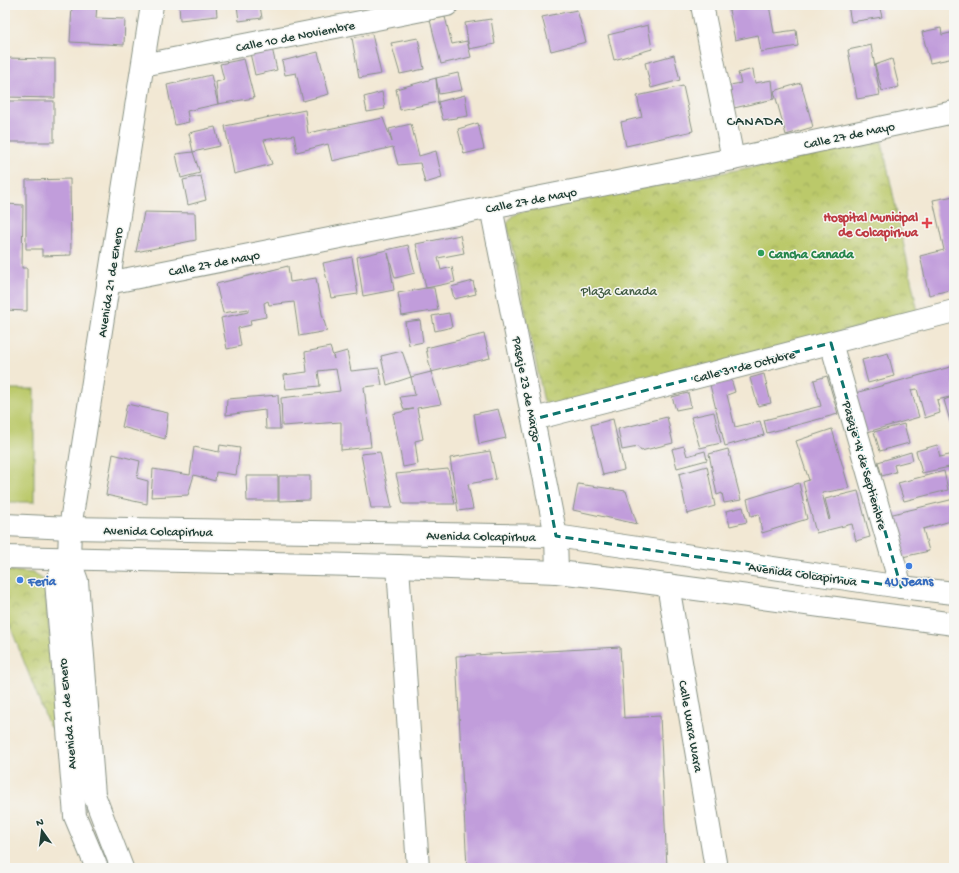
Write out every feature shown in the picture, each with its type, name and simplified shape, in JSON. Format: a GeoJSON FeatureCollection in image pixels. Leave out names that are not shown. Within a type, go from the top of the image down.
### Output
{"type":"FeatureCollection","features":[{"type":"Feature","properties":{"kind":"street","name":"Avenida 21 de Enero"},"geometry":{"type":"LineString","coordinates":[[122,868],[94,795],[77,581],[69,560],[70,528],[152,5]]}},
{"type":"Feature","properties":{"kind":"street","name":"Calle 10 de Noviembre"},"geometry":{"type":"LineString","coordinates":[[143,65],[447,5]]}},
{"type":"Feature","properties":{"kind":"street"},"geometry":{"type":"LineString","coordinates":[[702,5],[734,159]]}},
{"type":"Feature","properties":{"kind":"street","name":"Calle 27 de Mayo"},"geometry":{"type":"LineString","coordinates":[[108,283],[734,159],[954,112]]}},
{"type":"Feature","properties":{"kind":"street","name":"Pasaje 23 de Marzo"},"geometry":{"type":"LineString","coordinates":[[491,207],[556,536],[557,572]]}},
{"type":"Feature","properties":{"kind":"street","name":"Calle 31 de Octubre"},"geometry":{"type":"LineString","coordinates":[[534,419],[954,311]]}},
{"type":"Feature","properties":{"kind":"street","name":"Pasaje 14 de Septiembre"},"geometry":{"type":"LineString","coordinates":[[831,343],[900,587]]}},
{"type":"Feature","properties":{"kind":"street","name":"Avenida Colcapirhua"},"geometry":{"type":"LineString","coordinates":[[5,525],[70,528],[556,536],[900,587],[954,593]]}},
{"type":"Feature","properties":{"kind":"street"},"geometry":{"type":"LineString","coordinates":[[5,557],[69,560],[398,566],[557,572],[668,585],[954,624]]}},
{"type":"Feature","properties":{"kind":"street","name":"Avenida 21 de Enero"},"geometry":{"type":"LineString","coordinates":[[69,560],[56,581],[68,744],[75,816],[96,868]]}},
{"type":"Feature","properties":{"kind":"street"},"geometry":{"type":"LineString","coordinates":[[398,566],[418,868]]}},
{"type":"Feature","properties":{"kind":"street","name":"Calle Wara Wara"},"geometry":{"type":"LineString","coordinates":[[668,585],[716,868]]}},
{"type":"Feature","properties":{"kind":"highlighted area"},"geometry":{"type":"Polygon","coordinates":[[[831,343],[901,587],[556,536],[534,419],[831,343]]]}},
{"type":"Feature","properties":{"kind":"green space","name":"Plaza Canada"},"geometry":{"type":"Polygon","coordinates":[[[882,142],[918,312],[548,407],[544,402],[507,223],[512,216],[519,212],[882,142]]]}},
{"type":"Feature","properties":{"kind":"green space"},"geometry":{"type":"Polygon","coordinates":[[[5,389],[34,389],[34,502],[5,502],[5,389]]]}},
{"type":"Feature","properties":{"kind":"green space"},"geometry":{"type":"Polygon","coordinates":[[[5,570],[33,573],[44,580],[59,723],[55,729],[49,726],[5,613],[5,570]]]}},
{"type":"Feature","properties":{"kind":"building"},"geometry":{"type":"Polygon","coordinates":[[[72,5],[97,5],[96,18],[125,19],[124,45],[70,42],[72,5]]]}},
{"type":"Feature","properties":{"kind":"building"},"geometry":{"type":"Polygon","coordinates":[[[179,5],[216,5],[217,16],[180,20],[179,5]]]}},
{"type":"Feature","properties":{"kind":"building"},"geometry":{"type":"Polygon","coordinates":[[[237,5],[263,5],[260,6],[262,18],[239,21],[237,5]]]}},
{"type":"Feature","properties":{"kind":"building"},"geometry":{"type":"Polygon","coordinates":[[[727,5],[743,5],[729,10],[727,5]]]}},
{"type":"Feature","properties":{"kind":"building"},"geometry":{"type":"Polygon","coordinates":[[[757,5],[769,5],[774,33],[796,30],[798,46],[761,52],[758,35],[735,40],[729,10],[757,5]]]}},
{"type":"Feature","properties":{"kind":"building"},"geometry":{"type":"Polygon","coordinates":[[[848,5],[879,5],[882,17],[851,22],[848,5]]]}},
{"type":"Feature","properties":{"kind":"building"},"geometry":{"type":"Polygon","coordinates":[[[577,10],[586,42],[551,51],[542,17],[577,10]]]}},
{"type":"Feature","properties":{"kind":"building"},"geometry":{"type":"Polygon","coordinates":[[[445,17],[452,44],[467,41],[471,57],[441,64],[430,20],[445,17]]]}},
{"type":"Feature","properties":{"kind":"building"},"geometry":{"type":"Polygon","coordinates":[[[491,19],[495,44],[469,49],[465,23],[491,19]]]}},
{"type":"Feature","properties":{"kind":"building"},"geometry":{"type":"Polygon","coordinates":[[[648,25],[652,49],[614,60],[608,35],[648,25]]]}},
{"type":"Feature","properties":{"kind":"building"},"geometry":{"type":"Polygon","coordinates":[[[941,28],[942,35],[954,32],[954,58],[930,63],[922,32],[941,28]]]}},
{"type":"Feature","properties":{"kind":"building"},"geometry":{"type":"Polygon","coordinates":[[[372,34],[381,74],[359,78],[352,38],[372,34]]]}},
{"type":"Feature","properties":{"kind":"building"},"geometry":{"type":"Polygon","coordinates":[[[418,38],[424,69],[400,74],[391,43],[418,38]]]}},
{"type":"Feature","properties":{"kind":"building"},"geometry":{"type":"Polygon","coordinates":[[[871,45],[880,95],[857,99],[848,50],[871,45]]]}},
{"type":"Feature","properties":{"kind":"building"},"geometry":{"type":"Polygon","coordinates":[[[272,48],[277,70],[255,75],[250,53],[272,48]]]}},
{"type":"Feature","properties":{"kind":"building"},"geometry":{"type":"Polygon","coordinates":[[[318,52],[329,94],[303,101],[296,73],[285,75],[282,61],[318,52]]]}},
{"type":"Feature","properties":{"kind":"building"},"geometry":{"type":"Polygon","coordinates":[[[674,55],[680,80],[651,88],[645,63],[674,55]]]}},
{"type":"Feature","properties":{"kind":"building"},"geometry":{"type":"Polygon","coordinates":[[[5,58],[55,59],[55,98],[5,97],[5,58]]]}},
{"type":"Feature","properties":{"kind":"building"},"geometry":{"type":"Polygon","coordinates":[[[244,59],[254,98],[218,104],[216,82],[224,80],[220,64],[244,59]]]}},
{"type":"Feature","properties":{"kind":"building"},"geometry":{"type":"Polygon","coordinates":[[[892,59],[899,87],[882,91],[875,65],[892,59]]]}},
{"type":"Feature","properties":{"kind":"building"},"geometry":{"type":"Polygon","coordinates":[[[753,69],[755,83],[772,80],[774,99],[734,108],[730,85],[741,83],[738,73],[753,69]]]}},
{"type":"Feature","properties":{"kind":"building"},"geometry":{"type":"Polygon","coordinates":[[[458,73],[462,90],[439,94],[436,78],[458,73]]]}},
{"type":"Feature","properties":{"kind":"building"},"geometry":{"type":"Polygon","coordinates":[[[211,75],[218,104],[187,111],[189,122],[175,125],[167,85],[211,75]]]}},
{"type":"Feature","properties":{"kind":"building"},"geometry":{"type":"Polygon","coordinates":[[[436,78],[438,102],[400,110],[396,89],[436,78]]]}},
{"type":"Feature","properties":{"kind":"building"},"geometry":{"type":"Polygon","coordinates":[[[801,83],[813,127],[786,135],[774,91],[801,83]]]}},
{"type":"Feature","properties":{"kind":"building"},"geometry":{"type":"Polygon","coordinates":[[[683,86],[693,131],[626,146],[621,122],[642,117],[637,96],[683,86]]]}},
{"type":"Feature","properties":{"kind":"building"},"geometry":{"type":"Polygon","coordinates":[[[382,92],[385,109],[367,112],[364,97],[382,92]]]}},
{"type":"Feature","properties":{"kind":"building"},"geometry":{"type":"Polygon","coordinates":[[[465,95],[468,116],[443,120],[438,102],[465,95]]]}},
{"type":"Feature","properties":{"kind":"building"},"geometry":{"type":"Polygon","coordinates":[[[5,101],[54,101],[54,142],[5,142],[5,101]]]}},
{"type":"Feature","properties":{"kind":"building"},"geometry":{"type":"Polygon","coordinates":[[[305,110],[308,133],[383,118],[392,142],[389,129],[411,124],[419,156],[436,151],[442,178],[425,183],[420,163],[398,165],[393,147],[332,161],[328,144],[297,152],[294,135],[264,140],[272,164],[234,174],[225,126],[305,110]]]}},
{"type":"Feature","properties":{"kind":"building"},"geometry":{"type":"Polygon","coordinates":[[[478,123],[484,149],[464,154],[458,129],[478,123]]]}},
{"type":"Feature","properties":{"kind":"building"},"geometry":{"type":"Polygon","coordinates":[[[215,127],[220,146],[193,152],[189,133],[215,127]]]}},
{"type":"Feature","properties":{"kind":"building"},"geometry":{"type":"Polygon","coordinates":[[[193,152],[200,173],[181,178],[176,154],[193,152]]]}},
{"type":"Feature","properties":{"kind":"building"},"geometry":{"type":"Polygon","coordinates":[[[201,176],[206,200],[188,205],[183,180],[201,176]]]}},
{"type":"Feature","properties":{"kind":"building"},"geometry":{"type":"Polygon","coordinates":[[[70,179],[71,255],[42,256],[42,249],[26,249],[26,180],[70,179]]]}},
{"type":"Feature","properties":{"kind":"building"},"geometry":{"type":"Polygon","coordinates":[[[954,196],[954,289],[929,295],[920,256],[944,250],[933,200],[954,196]]]}},
{"type":"Feature","properties":{"kind":"building"},"geometry":{"type":"Polygon","coordinates":[[[5,204],[23,205],[22,268],[27,268],[27,311],[5,310],[5,204]]]}},
{"type":"Feature","properties":{"kind":"building"},"geometry":{"type":"Polygon","coordinates":[[[144,212],[195,213],[196,240],[136,252],[144,212]]]}},
{"type":"Feature","properties":{"kind":"building"},"geometry":{"type":"Polygon","coordinates":[[[460,235],[464,253],[438,258],[441,270],[452,267],[455,282],[426,288],[416,244],[460,235]]]}},
{"type":"Feature","properties":{"kind":"building"},"geometry":{"type":"Polygon","coordinates":[[[408,245],[415,273],[395,278],[388,253],[394,290],[363,296],[357,257],[408,245]]]}},
{"type":"Feature","properties":{"kind":"building"},"geometry":{"type":"Polygon","coordinates":[[[352,257],[358,294],[331,298],[323,263],[352,257]]]}},
{"type":"Feature","properties":{"kind":"building"},"geometry":{"type":"Polygon","coordinates":[[[288,266],[290,282],[316,278],[322,314],[327,331],[299,336],[294,302],[269,305],[268,301],[264,303],[266,317],[250,320],[251,325],[238,328],[241,346],[227,349],[221,318],[248,312],[248,309],[223,313],[216,284],[288,266]]]}},
{"type":"Feature","properties":{"kind":"building"},"geometry":{"type":"Polygon","coordinates":[[[473,281],[476,294],[454,299],[451,287],[473,281]]]}},
{"type":"Feature","properties":{"kind":"building"},"geometry":{"type":"Polygon","coordinates":[[[434,288],[438,310],[402,316],[398,293],[434,288]]]}},
{"type":"Feature","properties":{"kind":"building"},"geometry":{"type":"Polygon","coordinates":[[[449,313],[452,327],[435,331],[432,316],[449,313]]]}},
{"type":"Feature","properties":{"kind":"building"},"geometry":{"type":"Polygon","coordinates":[[[420,320],[423,342],[409,345],[405,322],[420,320]]]}},
{"type":"Feature","properties":{"kind":"building"},"geometry":{"type":"Polygon","coordinates":[[[484,334],[490,358],[431,372],[426,348],[484,334]]]}},
{"type":"Feature","properties":{"kind":"building"},"geometry":{"type":"Polygon","coordinates":[[[330,347],[334,359],[333,355],[347,351],[351,371],[379,368],[382,385],[364,387],[371,447],[341,450],[341,422],[282,426],[281,398],[340,391],[336,369],[318,371],[320,386],[286,389],[284,375],[307,372],[305,352],[330,347]]]}},
{"type":"Feature","properties":{"kind":"building"},"geometry":{"type":"Polygon","coordinates":[[[402,351],[411,377],[387,385],[381,356],[402,351]]]}},
{"type":"Feature","properties":{"kind":"building"},"geometry":{"type":"Polygon","coordinates":[[[888,353],[894,376],[868,383],[862,360],[888,353]]]}},
{"type":"Feature","properties":{"kind":"building"},"geometry":{"type":"Polygon","coordinates":[[[954,366],[954,396],[937,400],[940,413],[925,418],[917,389],[911,390],[919,417],[864,433],[855,393],[954,366]]]}},
{"type":"Feature","properties":{"kind":"building"},"geometry":{"type":"Polygon","coordinates":[[[431,372],[441,404],[417,408],[423,439],[415,441],[418,464],[403,467],[393,414],[413,409],[404,410],[400,397],[415,395],[411,377],[431,372]]]}},
{"type":"Feature","properties":{"kind":"building"},"geometry":{"type":"Polygon","coordinates":[[[764,374],[771,403],[758,406],[750,378],[764,374]]]}},
{"type":"Feature","properties":{"kind":"building"},"geometry":{"type":"Polygon","coordinates":[[[827,376],[838,414],[767,433],[764,420],[821,406],[814,380],[827,376]]]}},
{"type":"Feature","properties":{"kind":"building"},"geometry":{"type":"Polygon","coordinates":[[[731,379],[735,392],[727,395],[735,427],[760,421],[764,435],[725,446],[710,385],[731,379]]]}},
{"type":"Feature","properties":{"kind":"building"},"geometry":{"type":"Polygon","coordinates":[[[688,393],[691,407],[676,410],[672,397],[688,393]]]}},
{"type":"Feature","properties":{"kind":"building"},"geometry":{"type":"Polygon","coordinates":[[[278,395],[280,429],[266,429],[265,410],[226,415],[227,399],[278,395]]]}},
{"type":"Feature","properties":{"kind":"building"},"geometry":{"type":"Polygon","coordinates":[[[954,396],[954,435],[944,400],[954,396]]]}},
{"type":"Feature","properties":{"kind":"building"},"geometry":{"type":"Polygon","coordinates":[[[127,404],[168,413],[165,439],[122,427],[127,404]]]}},
{"type":"Feature","properties":{"kind":"building"},"geometry":{"type":"Polygon","coordinates":[[[498,409],[506,438],[479,444],[474,414],[498,409]]]}},
{"type":"Feature","properties":{"kind":"building"},"geometry":{"type":"Polygon","coordinates":[[[714,412],[721,443],[700,448],[691,417],[714,412]]]}},
{"type":"Feature","properties":{"kind":"building"},"geometry":{"type":"Polygon","coordinates":[[[667,417],[673,443],[641,451],[638,447],[622,450],[618,429],[667,417]]]}},
{"type":"Feature","properties":{"kind":"building"},"geometry":{"type":"Polygon","coordinates":[[[613,419],[624,470],[603,475],[591,425],[613,419]]]}},
{"type":"Feature","properties":{"kind":"building"},"geometry":{"type":"Polygon","coordinates":[[[904,424],[909,443],[880,451],[874,432],[904,424]]]}},
{"type":"Feature","properties":{"kind":"building"},"geometry":{"type":"Polygon","coordinates":[[[832,429],[849,488],[822,493],[829,520],[825,499],[858,491],[870,537],[856,541],[852,524],[816,533],[803,482],[809,480],[796,441],[832,429]]]}},
{"type":"Feature","properties":{"kind":"building"},"geometry":{"type":"Polygon","coordinates":[[[220,445],[240,448],[236,475],[216,472],[215,481],[194,475],[188,495],[151,497],[153,469],[190,475],[194,447],[219,452],[220,445]]]}},
{"type":"Feature","properties":{"kind":"building"},"geometry":{"type":"Polygon","coordinates":[[[937,445],[940,457],[954,454],[954,466],[922,473],[916,451],[937,445]]]}},
{"type":"Feature","properties":{"kind":"building"},"geometry":{"type":"Polygon","coordinates":[[[684,446],[687,456],[705,451],[707,460],[677,468],[672,449],[684,446]]]}},
{"type":"Feature","properties":{"kind":"building"},"geometry":{"type":"Polygon","coordinates":[[[728,449],[741,500],[724,503],[722,493],[717,495],[709,454],[728,449]]]}},
{"type":"Feature","properties":{"kind":"building"},"geometry":{"type":"Polygon","coordinates":[[[490,451],[496,479],[468,484],[473,509],[458,511],[450,458],[490,451]]]}},
{"type":"Feature","properties":{"kind":"building"},"geometry":{"type":"Polygon","coordinates":[[[380,452],[392,508],[371,508],[361,454],[380,452]]]}},
{"type":"Feature","properties":{"kind":"building"},"geometry":{"type":"Polygon","coordinates":[[[911,452],[913,460],[894,465],[896,472],[882,476],[878,462],[911,452]]]}},
{"type":"Feature","properties":{"kind":"building"},"geometry":{"type":"Polygon","coordinates":[[[113,454],[140,461],[137,478],[148,481],[147,504],[106,495],[113,454]]]}},
{"type":"Feature","properties":{"kind":"building"},"geometry":{"type":"Polygon","coordinates":[[[707,466],[715,506],[687,514],[679,474],[707,466]]]}},
{"type":"Feature","properties":{"kind":"building"},"geometry":{"type":"Polygon","coordinates":[[[448,469],[455,504],[403,504],[396,474],[448,469]]]}},
{"type":"Feature","properties":{"kind":"building"},"geometry":{"type":"Polygon","coordinates":[[[954,469],[954,488],[953,488],[949,471],[954,469]]]}},
{"type":"Feature","properties":{"kind":"building"},"geometry":{"type":"Polygon","coordinates":[[[944,471],[948,490],[904,501],[898,483],[944,471]]]}},
{"type":"Feature","properties":{"kind":"building"},"geometry":{"type":"Polygon","coordinates":[[[246,476],[278,476],[278,501],[247,501],[246,476]]]}},
{"type":"Feature","properties":{"kind":"building"},"geometry":{"type":"Polygon","coordinates":[[[279,476],[310,476],[310,500],[279,501],[279,476]]]}},
{"type":"Feature","properties":{"kind":"building"},"geometry":{"type":"Polygon","coordinates":[[[799,483],[807,519],[762,533],[759,514],[751,516],[747,499],[799,483]]]}},
{"type":"Feature","properties":{"kind":"building"},"geometry":{"type":"Polygon","coordinates":[[[578,484],[626,491],[637,524],[573,510],[578,484]]]}},
{"type":"Feature","properties":{"kind":"building"},"geometry":{"type":"Polygon","coordinates":[[[954,499],[954,520],[923,529],[929,551],[898,558],[885,516],[954,499]]]}},
{"type":"Feature","properties":{"kind":"building"},"geometry":{"type":"Polygon","coordinates":[[[743,507],[747,522],[730,526],[726,511],[743,507]]]}},
{"type":"Feature","properties":{"kind":"building"},"geometry":{"type":"Polygon","coordinates":[[[620,647],[624,718],[660,716],[667,868],[467,868],[456,656],[620,647]]]}},
{"type":"Feature","properties":{"kind":"place","name":"Hospital Municipal de Colcapirhua"},"geometry":{"type":"Point","coordinates":[927,223]}},
{"type":"Feature","properties":{"kind":"place","name":"Cancha Canada"},"geometry":{"type":"Point","coordinates":[761,253]}},
{"type":"Feature","properties":{"kind":"place","name":"4U Jeans"},"geometry":{"type":"Point","coordinates":[909,566]}},
{"type":"Feature","properties":{"kind":"place","name":"Feria"},"geometry":{"type":"Point","coordinates":[20,580]}},
{"type":"Feature","properties":{"kind":"district","name":"CANADA"},"geometry":{"type":"Point","coordinates":[755,120]}}]}
